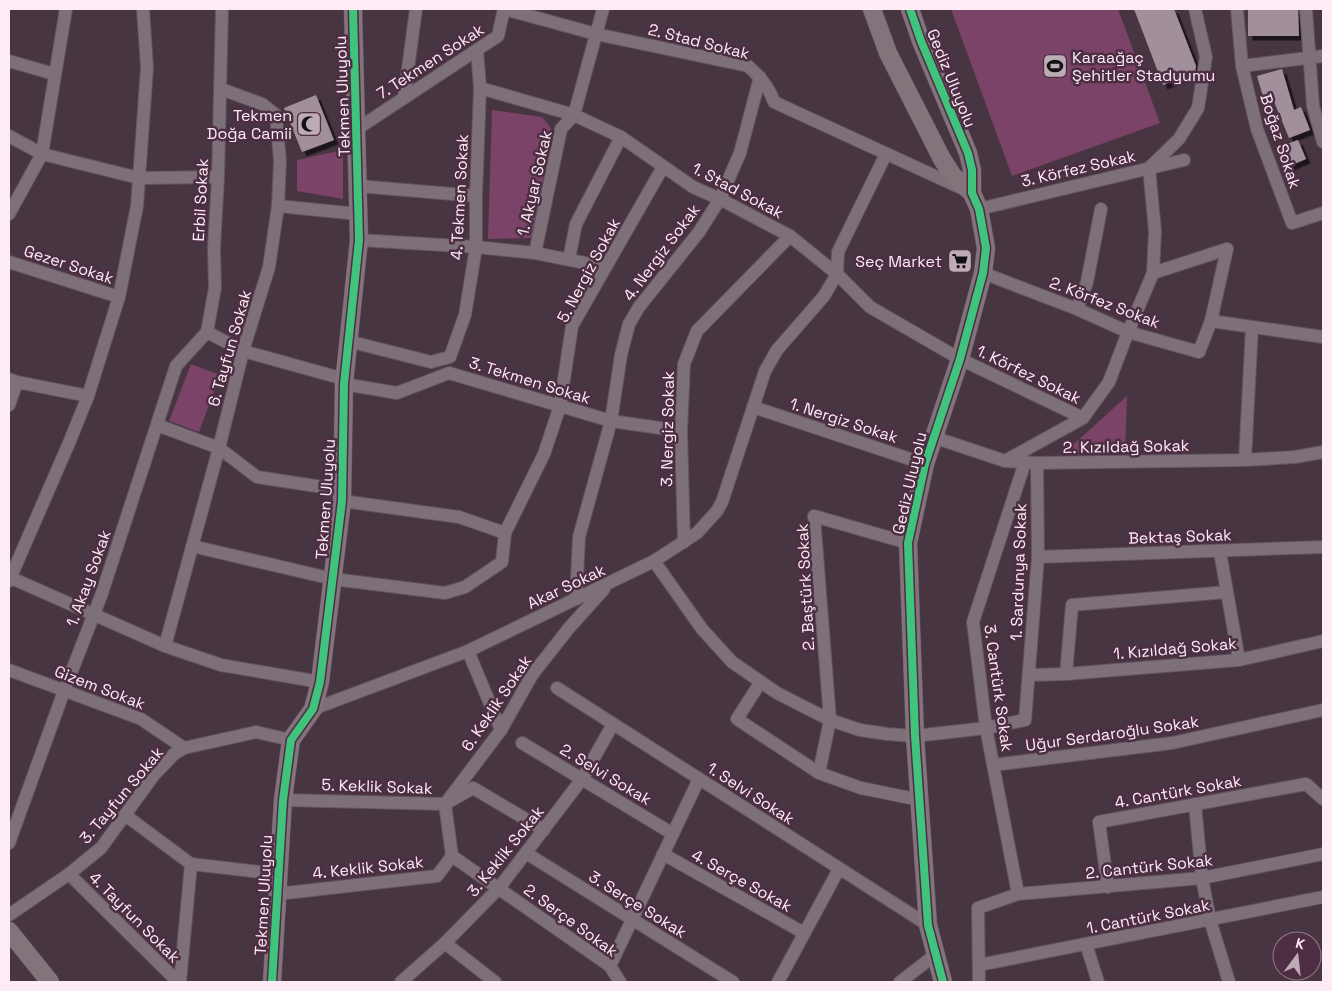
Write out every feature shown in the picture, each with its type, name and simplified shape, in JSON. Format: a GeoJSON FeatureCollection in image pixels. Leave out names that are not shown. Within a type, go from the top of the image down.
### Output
{"type":"FeatureCollection","features":[{"type":"Feature","properties":{"kind":"street"},"geometry":{"type":"LineString","coordinates":[[9,214],[42,154],[66,9]]}},
{"type":"Feature","properties":{"kind":"street"},"geometry":{"type":"LineString","coordinates":[[143,9],[147,68],[137,206],[119,297],[88,396],[9,579],[165,646],[220,665],[320,682]]}},
{"type":"Feature","properties":{"kind":"street","name":"Erbil Sokak"},"geometry":{"type":"LineString","coordinates":[[207,332],[215,288],[214,248],[221,90],[222,9]]}},
{"type":"Feature","properties":{"kind":"street","name":"Tekmen Uluyolu"},"geometry":{"type":"LineString","coordinates":[[272,982],[283,800],[291,740],[313,709],[320,682],[342,495],[344,382],[358,240],[353,9]]}},
{"type":"Feature","properties":{"kind":"street"},"geometry":{"type":"LineString","coordinates":[[404,98],[416,9]]}},
{"type":"Feature","properties":{"kind":"street","name":"7. Tekmen Sokak"},"geometry":{"type":"LineString","coordinates":[[356,129],[498,36],[504,9]]}},
{"type":"Feature","properties":{"kind":"street","name":"2. Stad Sokak"},"geometry":{"type":"LineString","coordinates":[[504,9],[596,34],[748,66],[769,89],[774,102],[886,154],[975,201]]}},
{"type":"Feature","properties":{"kind":"street","name":"1. Akyar Sokak"},"geometry":{"type":"LineString","coordinates":[[535,253],[561,130],[574,115],[603,9]]}},
{"type":"Feature","properties":{"kind":"street"},"geometry":{"type":"LineString","coordinates":[[872,9],[888,53],[942,159],[953,176],[975,201]]}},
{"type":"Feature","properties":{"kind":"street","name":"Gediz Uluyolu"},"geometry":{"type":"LineString","coordinates":[[910,9],[921,41],[968,153],[972,170],[975,201],[986,248],[984,273],[960,358],[925,464],[908,543],[915,736],[928,925],[943,982]]}},
{"type":"Feature","properties":{"kind":"street"},"geometry":{"type":"LineString","coordinates":[[1005,461],[1083,418],[1110,382],[1152,273],[1155,231],[1149,168],[1178,138],[1198,108],[1206,57],[1195,9]]}},
{"type":"Feature","properties":{"kind":"street","name":"Boğaz Sokak"},"geometry":{"type":"LineString","coordinates":[[1238,9],[1242,66],[1257,130],[1292,224],[1323,213]]}},
{"type":"Feature","properties":{"kind":"street"},"geometry":{"type":"LineString","coordinates":[[1306,9],[1313,106],[1323,142]]}},
{"type":"Feature","properties":{"kind":"street","name":"4. Tekmen Sokak"},"geometry":{"type":"LineString","coordinates":[[348,341],[430,362],[450,357],[465,315],[476,247],[480,88],[477,50]]}},
{"type":"Feature","properties":{"kind":"street"},"geometry":{"type":"LineString","coordinates":[[1242,66],[1323,56]]}},
{"type":"Feature","properties":{"kind":"street"},"geometry":{"type":"LineString","coordinates":[[9,61],[54,74]]}},
{"type":"Feature","properties":{"kind":"street","name":"4. Nergiz Sokak"},"geometry":{"type":"LineString","coordinates":[[576,599],[579,537],[611,421],[621,355],[629,324],[639,307],[699,232],[720,199],[740,153],[760,77]]}},
{"type":"Feature","properties":{"kind":"street","name":"1. Stad Sokak"},"geometry":{"type":"LineString","coordinates":[[480,88],[574,115],[621,137],[693,188],[720,199],[790,236],[838,274],[870,307],[960,358]]}},
{"type":"Feature","properties":{"kind":"street","name":"6. Tayfun Sokak"},"geometry":{"type":"LineString","coordinates":[[165,646],[219,448],[243,351],[269,267],[278,206],[280,161],[276,116],[262,104],[221,90]]}},
{"type":"Feature","properties":{"kind":"street"},"geometry":{"type":"LineString","coordinates":[[9,136],[42,154],[139,178],[218,177]]}},
{"type":"Feature","properties":{"kind":"street"},"geometry":{"type":"LineString","coordinates":[[569,259],[576,224],[621,137]]}},
{"type":"Feature","properties":{"kind":"street"},"geometry":{"type":"LineString","coordinates":[[838,274],[838,252],[886,154]]}},
{"type":"Feature","properties":{"kind":"street","name":"3. Körfez Sokak"},"geometry":{"type":"LineString","coordinates":[[975,201],[1184,160]]}},
{"type":"Feature","properties":{"kind":"street","name":"5. Nergiz Sokak"},"geometry":{"type":"LineString","coordinates":[[505,533],[544,454],[560,406],[572,326],[663,167]]}},
{"type":"Feature","properties":{"kind":"street"},"geometry":{"type":"LineString","coordinates":[[358,186],[476,196]]}},
{"type":"Feature","properties":{"kind":"street"},"geometry":{"type":"LineString","coordinates":[[278,206],[358,214]]}},
{"type":"Feature","properties":{"kind":"street"},"geometry":{"type":"LineString","coordinates":[[1077,309],[1087,282],[1101,209]]}},
{"type":"Feature","properties":{"kind":"street","name":"3. Nergiz Sokak"},"geometry":{"type":"LineString","coordinates":[[684,542],[681,431],[684,364],[697,331],[790,236]]}},
{"type":"Feature","properties":{"kind":"street"},"geometry":{"type":"LineString","coordinates":[[358,240],[476,247],[535,253],[605,267]]}},
{"type":"Feature","properties":{"kind":"street","name":"2. Körfez Sokak"},"geometry":{"type":"LineString","coordinates":[[984,273],[1077,309],[1128,332],[1199,352],[1211,321],[1227,248],[1152,273]]}},
{"type":"Feature","properties":{"kind":"street","name":"Gezer Sokak"},"geometry":{"type":"LineString","coordinates":[[9,262],[119,297]]}},
{"type":"Feature","properties":{"kind":"street","name":"Akar Sokak"},"geometry":{"type":"LineString","coordinates":[[313,709],[468,651],[654,561],[684,542],[708,521],[722,502],[765,370],[777,350],[824,296],[838,274]]}},
{"type":"Feature","properties":{"kind":"street"},"geometry":{"type":"LineString","coordinates":[[1211,321],[1323,337]]}},
{"type":"Feature","properties":{"kind":"street"},"geometry":{"type":"LineString","coordinates":[[1245,460],[1252,327]]}},
{"type":"Feature","properties":{"kind":"street"},"geometry":{"type":"LineString","coordinates":[[207,332],[243,351],[344,382]]}},
{"type":"Feature","properties":{"kind":"street","name":"1. Akay Sokak"},"geometry":{"type":"LineString","coordinates":[[9,843],[64,691],[101,596],[176,366],[207,332]]}},
{"type":"Feature","properties":{"kind":"street","name":"1. Körfez Sokak"},"geometry":{"type":"LineString","coordinates":[[960,358],[1083,418]]}},
{"type":"Feature","properties":{"kind":"street","name":"3. Tekmen Sokak"},"geometry":{"type":"LineString","coordinates":[[344,382],[397,394],[449,373],[611,421],[681,431]]}},
{"type":"Feature","properties":{"kind":"street"},"geometry":{"type":"LineString","coordinates":[[9,405],[13,380],[88,396]]}},
{"type":"Feature","properties":{"kind":"street","name":"1. Nergiz Sokak"},"geometry":{"type":"LineString","coordinates":[[753,407],[925,464]]}},
{"type":"Feature","properties":{"kind":"street"},"geometry":{"type":"LineString","coordinates":[[157,425],[219,448],[257,477],[459,517],[505,533],[502,562],[465,587],[445,593],[333,579],[192,546]]}},
{"type":"Feature","properties":{"kind":"street","name":"2. Kızıldağ Sokak"},"geometry":{"type":"LineString","coordinates":[[933,437],[1005,461],[1031,463],[1245,460],[1295,457],[1323,452]]}},
{"type":"Feature","properties":{"kind":"street","name":"1. Sardunya Sokak"},"geometry":{"type":"LineString","coordinates":[[654,561],[702,629],[732,662],[760,683],[805,709],[830,720],[860,730],[915,736],[986,728],[1025,720],[1038,557],[1031,463]]}},
{"type":"Feature","properties":{"kind":"street","name":"3. Cantürk Sokak"},"geometry":{"type":"LineString","coordinates":[[1018,894],[986,728],[972,622],[1031,463]]}},
{"type":"Feature","properties":{"kind":"street","name":"2. Baştürk Sokak"},"geometry":{"type":"LineString","coordinates":[[830,720],[814,516],[908,543]]}},
{"type":"Feature","properties":{"kind":"street","name":"Bektaş Sokak"},"geometry":{"type":"LineString","coordinates":[[1038,557],[1323,547]]}},
{"type":"Feature","properties":{"kind":"street"},"geometry":{"type":"LineString","coordinates":[[1220,552],[1239,660]]}},
{"type":"Feature","properties":{"kind":"street","name":"6. Keklik Sokak"},"geometry":{"type":"LineString","coordinates":[[445,804],[501,730],[532,675],[569,628],[608,584]]}},
{"type":"Feature","properties":{"kind":"street"},"geometry":{"type":"LineString","coordinates":[[1066,674],[1072,605],[1227,592]]}},
{"type":"Feature","properties":{"kind":"street","name":"1. Kızıldağ Sokak"},"geometry":{"type":"LineString","coordinates":[[1029,675],[1066,674],[1239,660],[1323,641]]}},
{"type":"Feature","properties":{"kind":"street"},"geometry":{"type":"LineString","coordinates":[[468,651],[501,730]]}},
{"type":"Feature","properties":{"kind":"street","name":"Gizem Sokak"},"geometry":{"type":"LineString","coordinates":[[9,670],[141,719],[184,748]]}},
{"type":"Feature","properties":{"kind":"street"},"geometry":{"type":"LineString","coordinates":[[760,683],[737,719],[819,773],[861,788],[920,800]]}},
{"type":"Feature","properties":{"kind":"street","name":"1. Selvi Sokak"},"geometry":{"type":"LineString","coordinates":[[557,688],[928,925]]}},
{"type":"Feature","properties":{"kind":"street","name":"Uğur Serdaroğlu Sokak"},"geometry":{"type":"LineString","coordinates":[[993,765],[1172,744],[1323,710]]}},
{"type":"Feature","properties":{"kind":"street"},"geometry":{"type":"LineString","coordinates":[[819,773],[830,720]]}},
{"type":"Feature","properties":{"kind":"street","name":"3. Keklik Sokak"},"geometry":{"type":"LineString","coordinates":[[402,982],[445,943],[499,888],[582,779],[613,724]]}},
{"type":"Feature","properties":{"kind":"street"},"geometry":{"type":"LineString","coordinates":[[184,748],[256,732],[291,740]]}},
{"type":"Feature","properties":{"kind":"street","name":"2. Selvi Sokak"},"geometry":{"type":"LineString","coordinates":[[522,743],[673,834]]}},
{"type":"Feature","properties":{"kind":"street","name":"3. Tayfun Sokak"},"geometry":{"type":"LineString","coordinates":[[9,915],[69,874],[101,848],[154,775],[174,754],[184,748]]}},
{"type":"Feature","properties":{"kind":"street"},"geometry":{"type":"LineString","coordinates":[[610,966],[699,779]]}},
{"type":"Feature","properties":{"kind":"street","name":"4. Cantürk Sokak"},"geometry":{"type":"LineString","coordinates":[[1108,887],[1099,822],[1306,784],[1323,799]]}},
{"type":"Feature","properties":{"kind":"street","name":"5. Keklik Sokak"},"geometry":{"type":"LineString","coordinates":[[283,800],[445,804],[473,788],[544,830]]}},
{"type":"Feature","properties":{"kind":"street"},"geometry":{"type":"LineString","coordinates":[[445,804],[452,856],[499,888]]}},
{"type":"Feature","properties":{"kind":"street"},"geometry":{"type":"LineString","coordinates":[[1195,804],[1202,878],[1210,920],[1229,982]]}},
{"type":"Feature","properties":{"kind":"street"},"geometry":{"type":"LineString","coordinates":[[125,816],[191,864],[278,874]]}},
{"type":"Feature","properties":{"kind":"street","name":"3. Serçe Sokak"},"geometry":{"type":"LineString","coordinates":[[526,853],[733,982]]}},
{"type":"Feature","properties":{"kind":"street","name":"4. Serçe Sokak"},"geometry":{"type":"LineString","coordinates":[[663,854],[804,933]]}},
{"type":"Feature","properties":{"kind":"street","name":"2. Cantürk Sokak"},"geometry":{"type":"LineString","coordinates":[[979,965],[978,908],[1018,894],[1202,878],[1323,854]]}},
{"type":"Feature","properties":{"kind":"street","name":"4. Keklik Sokak"},"geometry":{"type":"LineString","coordinates":[[277,894],[437,876],[452,856]]}},
{"type":"Feature","properties":{"kind":"street"},"geometry":{"type":"LineString","coordinates":[[179,982],[191,864]]}},
{"type":"Feature","properties":{"kind":"street"},"geometry":{"type":"LineString","coordinates":[[778,982],[839,869]]}},
{"type":"Feature","properties":{"kind":"street","name":"4. Tayfun Sokak"},"geometry":{"type":"LineString","coordinates":[[69,874],[179,982]]}},
{"type":"Feature","properties":{"kind":"street","name":"2. Serçe Sokak"},"geometry":{"type":"LineString","coordinates":[[499,888],[610,966],[620,982]]}},
{"type":"Feature","properties":{"kind":"street","name":"1. Cantürk Sokak"},"geometry":{"type":"LineString","coordinates":[[979,965],[1323,897]]}},
{"type":"Feature","properties":{"kind":"street"},"geometry":{"type":"LineString","coordinates":[[9,931],[50,982]]}},
{"type":"Feature","properties":{"kind":"street"},"geometry":{"type":"LineString","coordinates":[[445,943],[495,982]]}},
{"type":"Feature","properties":{"kind":"street"},"geometry":{"type":"LineString","coordinates":[[1086,944],[1098,982]]}},
{"type":"Feature","properties":{"kind":"street"},"geometry":{"type":"LineString","coordinates":[[900,982],[935,955]]}},
{"type":"Feature","properties":{"kind":"street"},"geometry":{"type":"LineString","coordinates":[[979,965],[979,982]]}},
{"type":"Feature","properties":{"kind":"shaded area","name":"Karaağaç Şehitler Stadyumu"},"geometry":{"type":"Polygon","coordinates":[[[951,9],[1118,9],[1160,123],[1012,176],[951,9]]]}},
{"type":"Feature","properties":{"kind":"shaded area"},"geometry":{"type":"Polygon","coordinates":[[[492,110],[542,117],[551,128],[534,238],[488,239],[492,110]]]}},
{"type":"Feature","properties":{"kind":"shaded area"},"geometry":{"type":"Polygon","coordinates":[[[343,150],[343,199],[297,191],[297,160],[343,150]]]}},
{"type":"Feature","properties":{"kind":"shaded area"},"geometry":{"type":"Polygon","coordinates":[[[191,364],[220,375],[199,432],[169,421],[191,364]]]}},
{"type":"Feature","properties":{"kind":"shaded area"},"geometry":{"type":"Polygon","coordinates":[[[1127,396],[1125,452],[1063,454],[1127,396]]]}},
{"type":"Feature","properties":{"kind":"building"},"geometry":{"type":"Polygon","coordinates":[[[1134,9],[1174,9],[1196,66],[1195,73],[1163,85],[1134,9]]]}},
{"type":"Feature","properties":{"kind":"building"},"geometry":{"type":"Polygon","coordinates":[[[1248,9],[1298,9],[1299,36],[1248,36],[1248,9]]]}},
{"type":"Feature","properties":{"kind":"building"},"geometry":{"type":"Polygon","coordinates":[[[1282,69],[1294,110],[1301,107],[1310,130],[1289,138],[1272,97],[1264,100],[1257,76],[1282,69]]]}},
{"type":"Feature","properties":{"kind":"building","name":"Tekmen Doğa Camii"},"geometry":{"type":"Polygon","coordinates":[[[316,95],[334,140],[302,152],[284,108],[316,95]]]}},
{"type":"Feature","properties":{"kind":"building"},"geometry":{"type":"Polygon","coordinates":[[[1298,140],[1306,159],[1287,167],[1279,147],[1298,140]]]}},
{"type":"Feature","properties":{"kind":"cycle path"},"geometry":{"type":"LineString","coordinates":[[272,982],[283,800],[291,740],[313,709],[320,682],[342,501],[344,384],[359,240],[353,9]]}},
{"type":"Feature","properties":{"kind":"cycle path"},"geometry":{"type":"LineString","coordinates":[[910,9],[921,41],[968,153],[972,170],[972,193],[979,209],[986,248],[983,273],[960,359],[925,464],[908,543],[915,736],[928,925],[943,982]]}},
{"type":"Feature","properties":{"kind":"place","name":"Karaağaç Şehitler Stadyumu"},"geometry":{"type":"Point","coordinates":[1055,66]}},
{"type":"Feature","properties":{"kind":"place","name":"Tekmen Doğa Camii"},"geometry":{"type":"Point","coordinates":[309,124]}},
{"type":"Feature","properties":{"kind":"place","name":"Seç Market"},"geometry":{"type":"Point","coordinates":[960,261]}}]}
